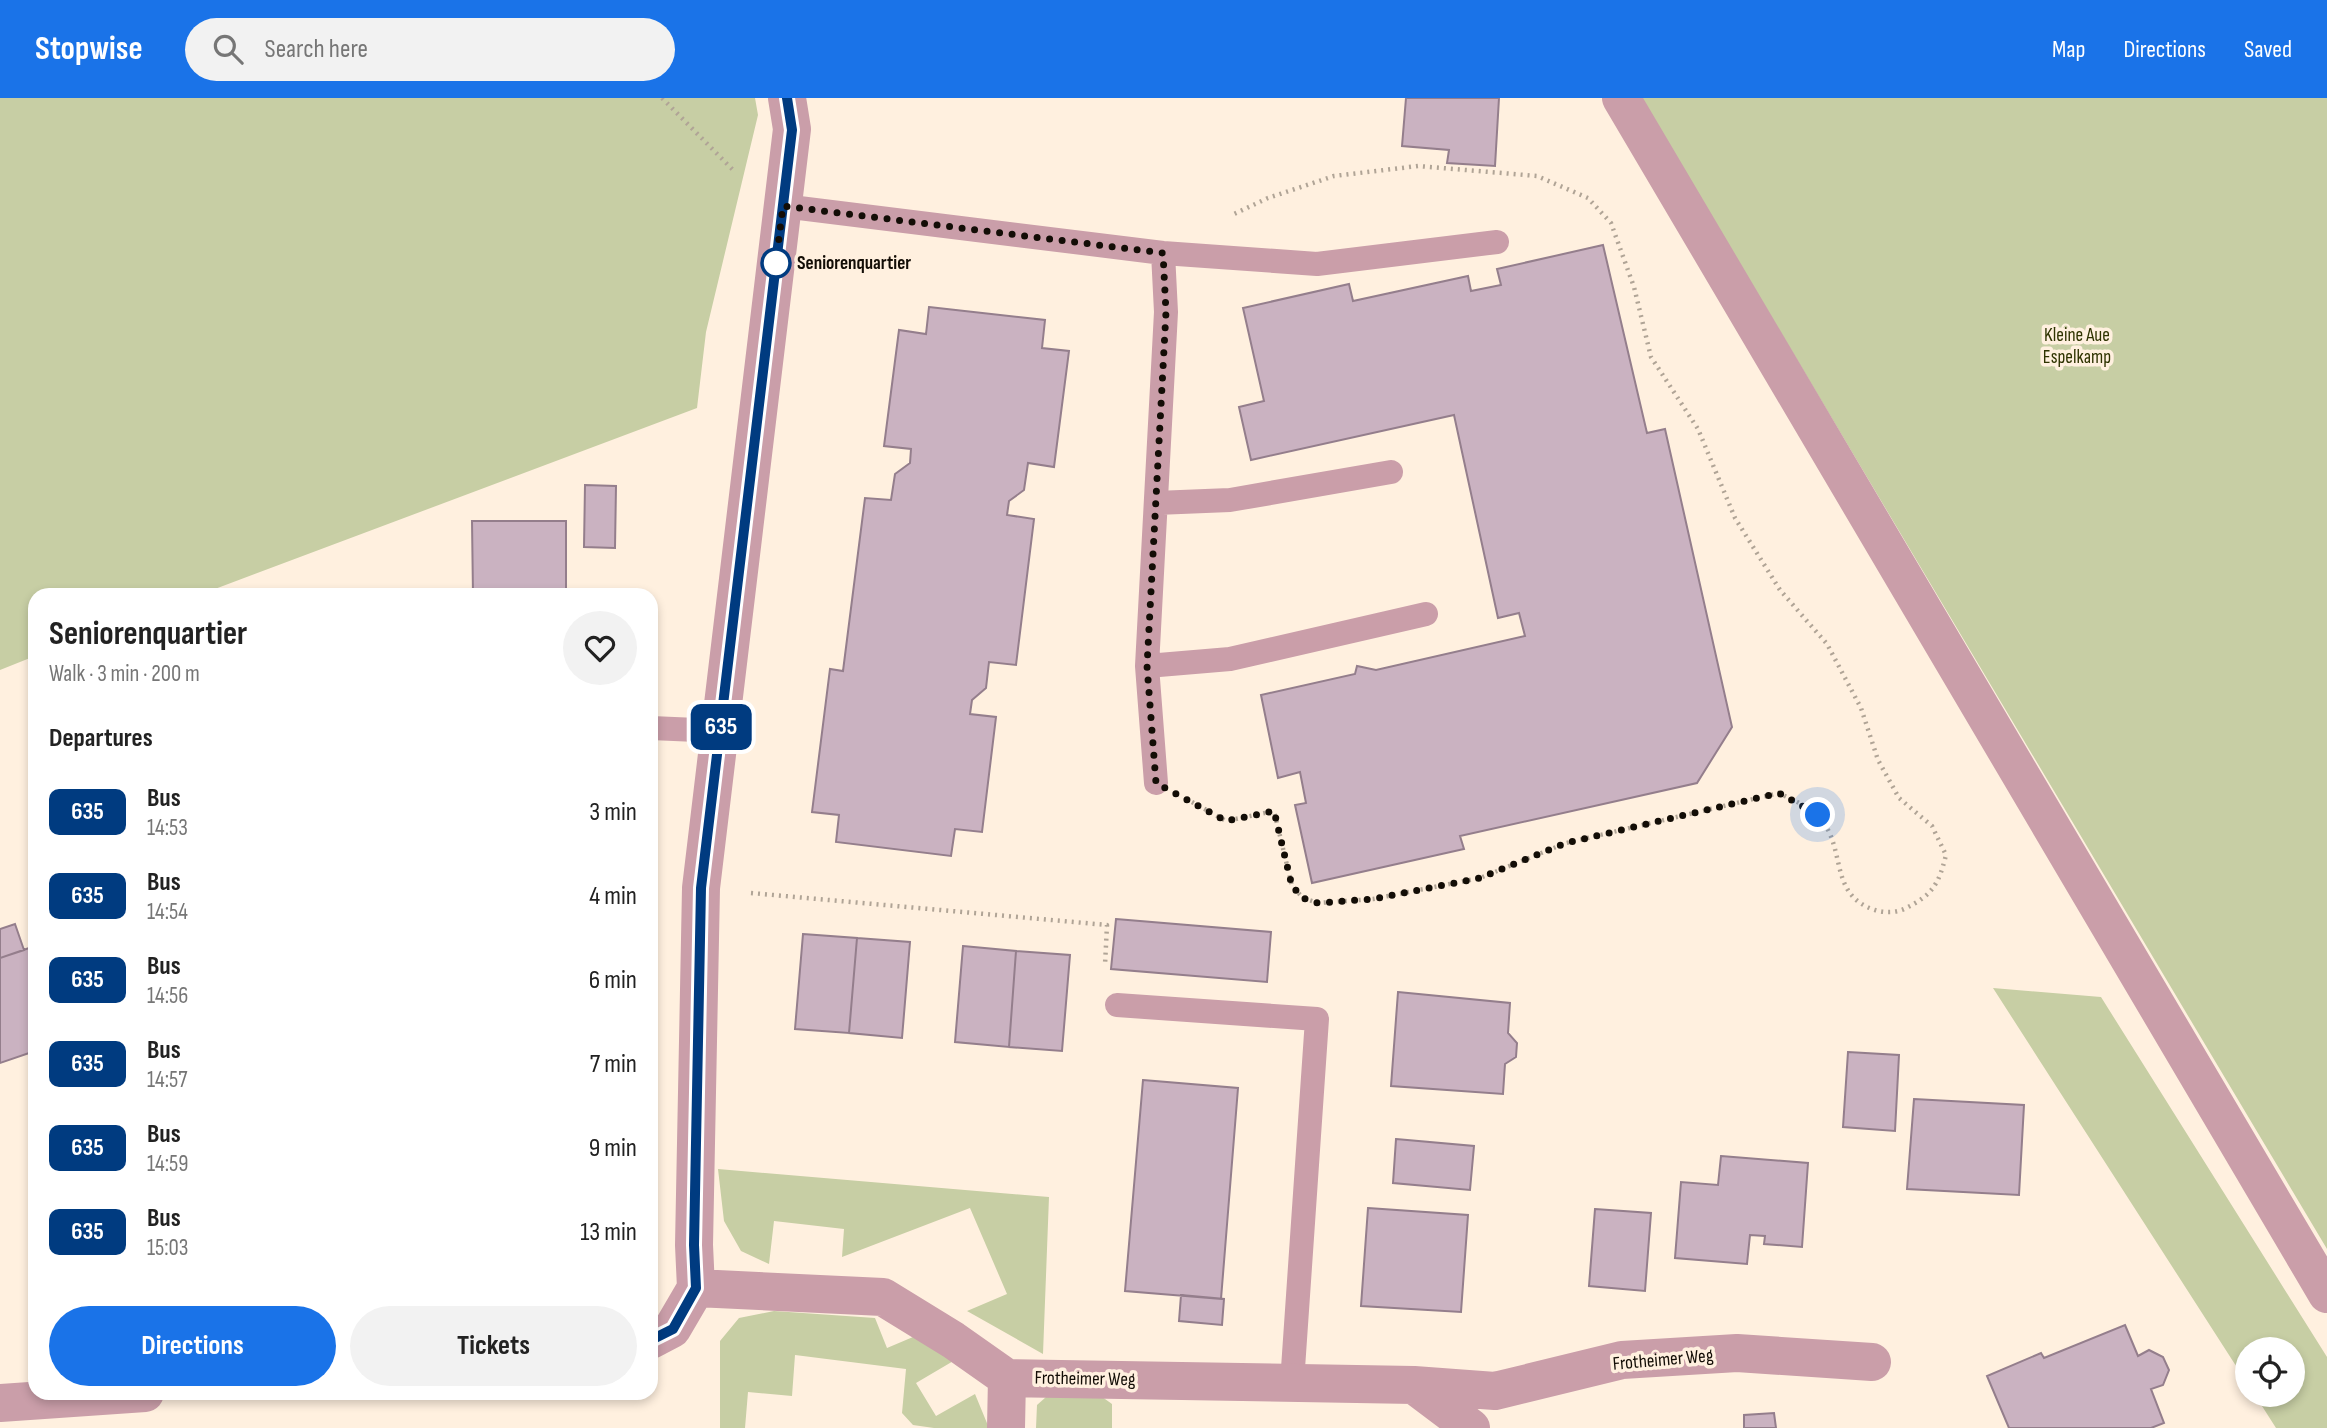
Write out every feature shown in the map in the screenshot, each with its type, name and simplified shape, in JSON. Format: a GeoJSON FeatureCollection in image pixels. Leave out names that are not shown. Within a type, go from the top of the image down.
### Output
{"type":"FeatureCollection","features":[{"type":"Feature","properties":{"kind":"street"},"geometry":{"type":"LineString","coordinates":[[658,1336],[673,1329],[696,1288],[694,1245],[701,888],[792,130],[787,98]]}},
{"type":"Feature","properties":{"kind":"street"},"geometry":{"type":"LineString","coordinates":[[1621,98],[2327,1294]]}},
{"type":"Feature","properties":{"kind":"street","name":"Frotheimer Weg"},"geometry":{"type":"LineString","coordinates":[[696,1288],[883,1297],[953,1340],[1007,1378],[1414,1385],[1495,1391],[1622,1360],[1737,1353],[1872,1362]]}},
{"type":"Feature","properties":{"kind":"street","name":"Frotheimer Weg"},"geometry":{"type":"LineString","coordinates":[[1006,1428],[1007,1378]]}},
{"type":"Feature","properties":{"kind":"street"},"geometry":{"type":"LineString","coordinates":[[1414,1385],[1471,1428]]}},
{"type":"Feature","properties":{"kind":"street"},"geometry":{"type":"LineString","coordinates":[[0,1403],[44,1400]]}},
{"type":"Feature","properties":{"kind":"lane"},"geometry":{"type":"LineString","coordinates":[[783,206],[1175,254],[1317,264],[1497,242]]}},
{"type":"Feature","properties":{"kind":"lane"},"geometry":{"type":"LineString","coordinates":[[1156,783],[1147,666],[1166,312],[1175,254]]}},
{"type":"Feature","properties":{"kind":"lane"},"geometry":{"type":"LineString","coordinates":[[1156,503],[1230,500],[1391,472]]}},
{"type":"Feature","properties":{"kind":"lane"},"geometry":{"type":"LineString","coordinates":[[1147,666],[1230,659],[1426,614]]}},
{"type":"Feature","properties":{"kind":"lane"},"geometry":{"type":"LineString","coordinates":[[658,728],[720,731]]}},
{"type":"Feature","properties":{"kind":"lane"},"geometry":{"type":"LineString","coordinates":[[1117,1005],[1317,1019],[1292,1382]]}},
{"type":"Feature","properties":{"kind":"path"},"geometry":{"type":"LineString","coordinates":[[662,98],[726,164],[783,206]]}},
{"type":"Feature","properties":{"kind":"path"},"geometry":{"type":"LineString","coordinates":[[1156,783],[1226,821],[1274,811],[1292,886],[1303,898],[1318,903],[1373,899],[1471,880],[1566,843],[1779,793],[1818,815],[1830,831],[1846,891],[1861,905],[1883,912],[1902,910],[1921,901],[1940,880],[1946,855],[1932,826],[1899,798],[1883,770],[1861,708],[1827,644],[1780,590],[1735,518],[1698,429],[1651,357],[1634,287],[1611,223],[1588,198],[1537,176],[1418,166],[1334,176],[1268,198],[1216,222],[1175,254]]}},
{"type":"Feature","properties":{"kind":"path"},"geometry":{"type":"LineString","coordinates":[[701,888],[1107,925],[1104,972],[1117,1005]]}},
{"type":"Feature","properties":{"kind":"green space"},"geometry":{"type":"Polygon","coordinates":[[[0,98],[755,98],[758,115],[706,332],[697,408],[218,588],[28,588],[28,659],[0,670],[0,98]]]}},
{"type":"Feature","properties":{"kind":"green space","name":"Kleine Aue Espelkamp"},"geometry":{"type":"Polygon","coordinates":[[[1641,98],[2327,98],[2327,1249],[1641,98]]]}},
{"type":"Feature","properties":{"kind":"green space"},"geometry":{"type":"Polygon","coordinates":[[[1993,988],[2101,997],[2327,1357],[2327,1428],[2276,1428],[2263,1407],[2305,1407],[2305,1337],[2235,1337],[2235,1364],[1993,988]]]}},
{"type":"Feature","properties":{"kind":"green space"},"geometry":{"type":"Polygon","coordinates":[[[718,1169],[1049,1197],[1043,1354],[967,1311],[1007,1294],[970,1208],[842,1257],[844,1229],[774,1221],[769,1264],[741,1251],[724,1221],[718,1169]]]}},
{"type":"Feature","properties":{"kind":"green space"},"geometry":{"type":"Polygon","coordinates":[[[774,1311],[875,1318],[887,1348],[913,1337],[955,1360],[916,1383],[936,1416],[975,1394],[989,1428],[934,1428],[913,1425],[902,1413],[906,1369],[795,1355],[792,1396],[748,1392],[745,1428],[720,1428],[720,1341],[739,1318],[774,1311]]]}},
{"type":"Feature","properties":{"kind":"green space"},"geometry":{"type":"Polygon","coordinates":[[[1098,1394],[1112,1404],[1112,1428],[1036,1428],[1037,1405],[1046,1397],[1098,1394]]]}},
{"type":"Feature","properties":{"kind":"building"},"geometry":{"type":"Polygon","coordinates":[[[1406,98],[1499,98],[1495,166],[1447,163],[1449,150],[1402,146],[1406,98]]]}},
{"type":"Feature","properties":{"kind":"building"},"geometry":{"type":"Polygon","coordinates":[[[1603,245],[1647,433],[1665,429],[1732,727],[1697,783],[1460,836],[1464,849],[1312,883],[1295,805],[1306,803],[1300,772],[1278,778],[1261,695],[1355,674],[1357,666],[1376,670],[1525,636],[1519,613],[1498,618],[1454,415],[1251,460],[1239,407],[1264,401],[1243,308],[1349,284],[1353,301],[1468,276],[1471,291],[1501,285],[1497,269],[1603,245]]]}},
{"type":"Feature","properties":{"kind":"building"},"geometry":{"type":"Polygon","coordinates":[[[929,307],[1045,320],[1042,348],[1069,351],[1054,467],[1028,463],[1024,490],[1009,501],[1007,515],[1034,519],[1016,665],[989,662],[986,688],[972,700],[970,714],[996,717],[982,832],[955,829],[951,856],[836,842],[839,815],[812,812],[830,669],[843,671],[865,498],[891,500],[895,474],[910,463],[911,449],[884,446],[899,330],[926,334],[929,307]]]}},
{"type":"Feature","properties":{"kind":"building"},"geometry":{"type":"Polygon","coordinates":[[[585,485],[616,486],[615,548],[584,547],[585,485]]]}},
{"type":"Feature","properties":{"kind":"building"},"geometry":{"type":"Polygon","coordinates":[[[472,521],[566,521],[566,588],[473,588],[472,521]]]}},
{"type":"Feature","properties":{"kind":"building"},"geometry":{"type":"Polygon","coordinates":[[[1116,919],[1271,932],[1267,982],[1111,969],[1116,919]]]}},
{"type":"Feature","properties":{"kind":"building"},"geometry":{"type":"Polygon","coordinates":[[[15,924],[24,950],[0,958],[0,929],[15,924]]]}},
{"type":"Feature","properties":{"kind":"building"},"geometry":{"type":"Polygon","coordinates":[[[803,934],[857,938],[849,1033],[795,1029],[803,934]]]}},
{"type":"Feature","properties":{"kind":"building"},"geometry":{"type":"Polygon","coordinates":[[[857,938],[910,942],[902,1038],[849,1033],[857,938]]]}},
{"type":"Feature","properties":{"kind":"building"},"geometry":{"type":"Polygon","coordinates":[[[963,946],[1016,951],[1009,1047],[955,1042],[963,946]]]}},
{"type":"Feature","properties":{"kind":"building"},"geometry":{"type":"Polygon","coordinates":[[[28,948],[28,1053],[0,1063],[0,958],[28,948]]]}},
{"type":"Feature","properties":{"kind":"building"},"geometry":{"type":"Polygon","coordinates":[[[1016,951],[1070,955],[1062,1051],[1009,1047],[1016,951]]]}},
{"type":"Feature","properties":{"kind":"building"},"geometry":{"type":"Polygon","coordinates":[[[1398,992],[1510,1003],[1508,1033],[1517,1043],[1516,1057],[1505,1064],[1503,1094],[1391,1086],[1398,992]]]}},
{"type":"Feature","properties":{"kind":"building"},"geometry":{"type":"Polygon","coordinates":[[[1848,1052],[1899,1055],[1895,1131],[1843,1127],[1848,1052]]]}},
{"type":"Feature","properties":{"kind":"building"},"geometry":{"type":"Polygon","coordinates":[[[1143,1080],[1238,1088],[1221,1299],[1125,1291],[1143,1080]]]}},
{"type":"Feature","properties":{"kind":"building"},"geometry":{"type":"Polygon","coordinates":[[[1914,1099],[2024,1105],[2019,1195],[1907,1189],[1914,1099]]]}},
{"type":"Feature","properties":{"kind":"building"},"geometry":{"type":"Polygon","coordinates":[[[1396,1139],[1474,1146],[1470,1190],[1393,1183],[1396,1139]]]}},
{"type":"Feature","properties":{"kind":"building"},"geometry":{"type":"Polygon","coordinates":[[[1721,1156],[1808,1163],[1802,1247],[1764,1244],[1765,1236],[1750,1235],[1747,1264],[1675,1258],[1681,1182],[1718,1185],[1721,1156]]]}},
{"type":"Feature","properties":{"kind":"building"},"geometry":{"type":"Polygon","coordinates":[[[1368,1208],[1468,1215],[1461,1312],[1361,1306],[1368,1208]]]}},
{"type":"Feature","properties":{"kind":"building"},"geometry":{"type":"Polygon","coordinates":[[[1595,1209],[1651,1213],[1645,1291],[1589,1286],[1595,1209]]]}},
{"type":"Feature","properties":{"kind":"building"},"geometry":{"type":"Polygon","coordinates":[[[1181,1295],[1224,1299],[1222,1325],[1179,1321],[1181,1295]]]}},
{"type":"Feature","properties":{"kind":"building"},"geometry":{"type":"Polygon","coordinates":[[[2125,1325],[2138,1356],[2149,1350],[2163,1357],[2169,1370],[2163,1385],[2151,1389],[2164,1423],[2151,1428],[2009,1428],[1987,1376],[2041,1353],[2044,1358],[2125,1325]]]}},
{"type":"Feature","properties":{"kind":"building"},"geometry":{"type":"Polygon","coordinates":[[[1774,1413],[1776,1428],[1744,1428],[1744,1415],[1774,1413]]]}},
{"type":"Feature","properties":{"kind":"bus line","name":"635"},"geometry":{"type":"LineString","coordinates":[[658,1336],[673,1329],[696,1288],[694,1245],[701,888],[792,130],[787,98]]}},
{"type":"Feature","properties":{"kind":"place","name":"Seniorenquartier"},"geometry":{"type":"Point","coordinates":[776,263]}},
{"type":"Feature","properties":{"kind":"route"},"geometry":{"type":"LineString","coordinates":[[776,263],[775,270],[783,206],[1163,253],[1166,312],[1147,666],[1156,783],[1226,821],[1274,811],[1292,886],[1303,898],[1318,903],[1373,899],[1462,882],[1480,878],[1566,843],[1779,793],[1818,815]]}}]}
